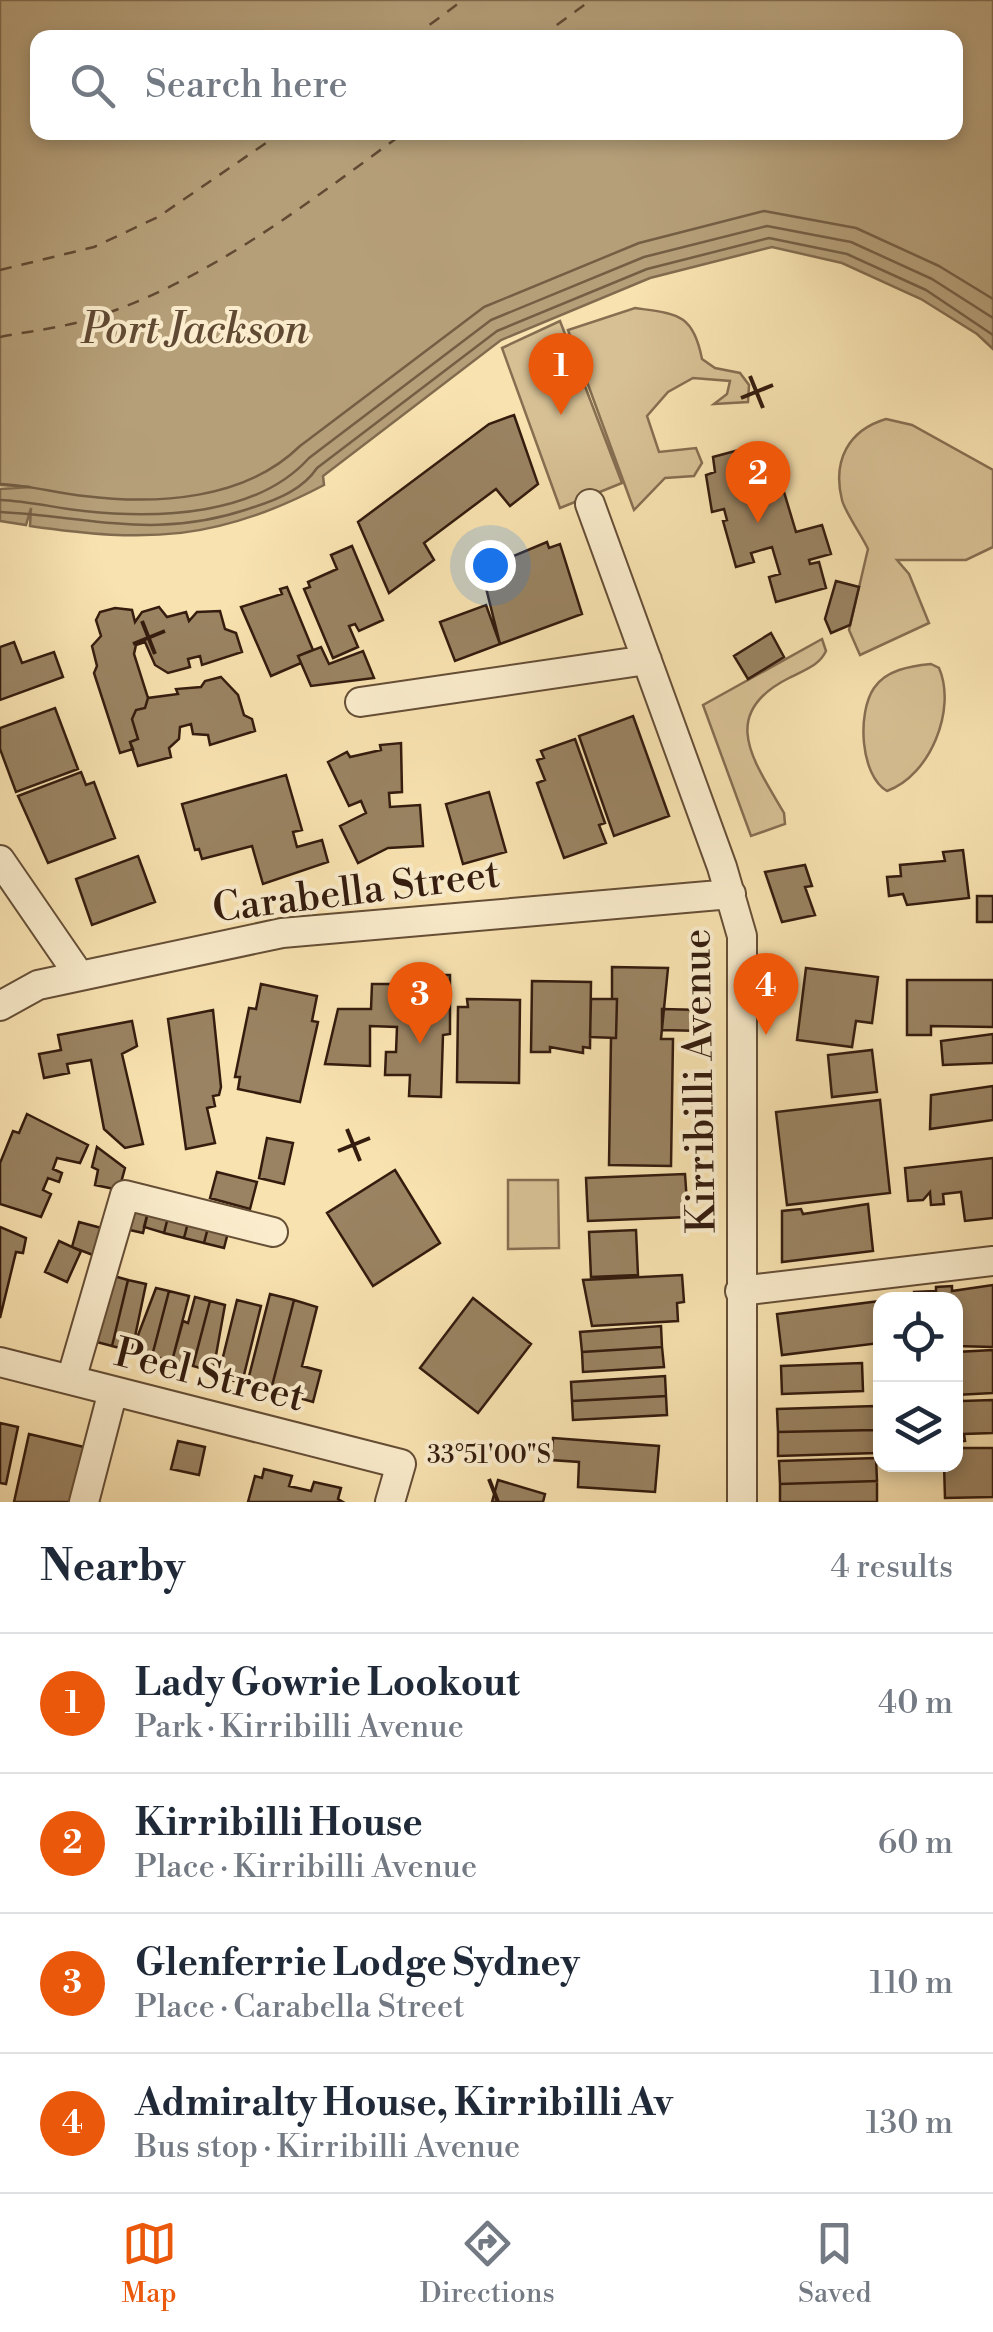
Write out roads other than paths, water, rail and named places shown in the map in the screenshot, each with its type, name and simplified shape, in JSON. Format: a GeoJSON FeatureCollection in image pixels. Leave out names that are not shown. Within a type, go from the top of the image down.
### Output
{"type":"FeatureCollection","features":[{"type":"Feature","properties":{"kind":"street","name":"Kirribilli Avenue"},"geometry":{"type":"LineString","coordinates":[[590,504],[731,894],[744,964],[742,1502]]}},
{"type":"Feature","properties":{"kind":"street"},"geometry":{"type":"LineString","coordinates":[[360,702],[647,660]]}},
{"type":"Feature","properties":{"kind":"street"},"geometry":{"type":"LineString","coordinates":[[0,860],[78,976]]}},
{"type":"Feature","properties":{"kind":"street","name":"Carabella Street"},"geometry":{"type":"LineString","coordinates":[[0,1006],[26,989],[78,976],[300,931],[731,894]]}},
{"type":"Feature","properties":{"kind":"street"},"geometry":{"type":"LineString","coordinates":[[71,1380],[124,1195],[273,1232]]}},
{"type":"Feature","properties":{"kind":"street"},"geometry":{"type":"LineString","coordinates":[[740,1292],[993,1261]]}},
{"type":"Feature","properties":{"kind":"street","name":"Peel Street"},"geometry":{"type":"LineString","coordinates":[[0,1362],[401,1464],[390,1502]]}},
{"type":"Feature","properties":{"kind":"street"},"geometry":{"type":"LineString","coordinates":[[84,1502],[114,1391]]}},
{"type":"Feature","properties":{"kind":"water","name":"Port Jackson"},"geometry":{"type":"Polygon","coordinates":[[[0,0],[993,0],[993,349],[977,334],[921,299],[842,263],[772,247],[650,278],[501,340],[323,476],[324,485],[250,517],[181,533],[146,535],[30,526],[31,508],[26,525],[0,521],[0,489],[31,487],[0,485],[0,0]]]}},
{"type":"Feature","properties":{"kind":"place","name":"Lady Gowrie Lookout"},"geometry":{"type":"Point","coordinates":[561,415]}},
{"type":"Feature","properties":{"kind":"place","name":"Kirribilli House"},"geometry":{"type":"Point","coordinates":[758,523]}},
{"type":"Feature","properties":{"kind":"place","name":"Admiralty House, Kirribilli Av"},"geometry":{"type":"Point","coordinates":[766,1035]}},
{"type":"Feature","properties":{"kind":"place","name":"Glenferrie Lodge Sydney"},"geometry":{"type":"Point","coordinates":[420,1044]}}]}
